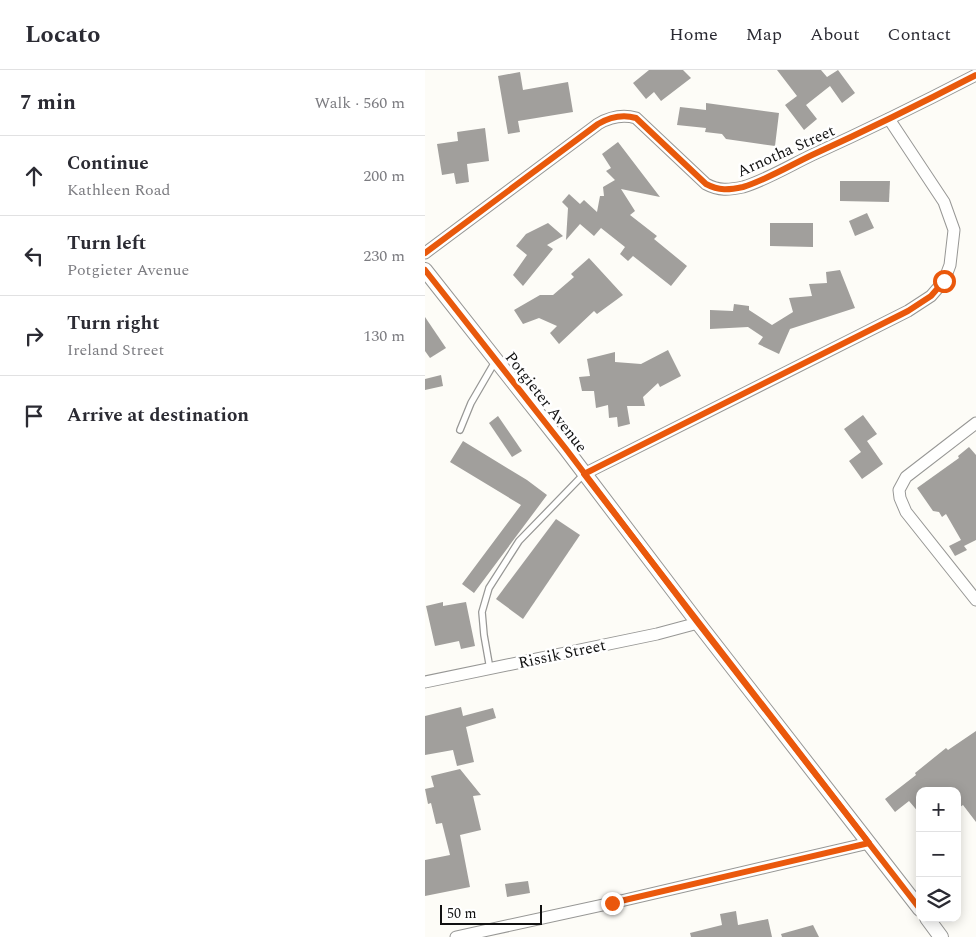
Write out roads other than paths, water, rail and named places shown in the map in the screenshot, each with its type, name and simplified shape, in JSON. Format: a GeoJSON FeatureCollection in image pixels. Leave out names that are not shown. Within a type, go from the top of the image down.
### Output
{"type":"FeatureCollection","features":[{"type":"Feature","properties":{"kind":"street","name":"Arnotha Street"},"geometry":{"type":"LineString","coordinates":[[425,253],[598,124],[611,117],[625,116],[636,118],[697,177],[714,188],[723,190],[753,183],[889,119],[976,75]]}},
{"type":"Feature","properties":{"kind":"street"},"geometry":{"type":"LineString","coordinates":[[584,474],[908,311],[931,296],[944,281],[950,264],[954,230],[944,202],[889,119]]}},
{"type":"Feature","properties":{"kind":"street","name":"Potgieter Avenue"},"geometry":{"type":"LineString","coordinates":[[425,270],[916,904]]}},
{"type":"Feature","properties":{"kind":"street"},"geometry":{"type":"LineString","coordinates":[[976,423],[906,476],[899,490],[905,512],[976,600]]}},
{"type":"Feature","properties":{"kind":"street","name":"Rissik Street"},"geometry":{"type":"LineString","coordinates":[[425,682],[657,634],[697,623]]}},
{"type":"Feature","properties":{"kind":"street"},"geometry":{"type":"LineString","coordinates":[[456,937],[621,901],[869,843]]}},
{"type":"Feature","properties":{"kind":"street"},"geometry":{"type":"LineString","coordinates":[[930,922],[941,937]]}},
{"type":"Feature","properties":{"kind":"lane"},"geometry":{"type":"LineString","coordinates":[[460,430],[471,403],[496,360]]}},
{"type":"Feature","properties":{"kind":"lane"},"geometry":{"type":"LineString","coordinates":[[490,669],[482,612],[489,588],[519,541],[584,474]]}}]}
